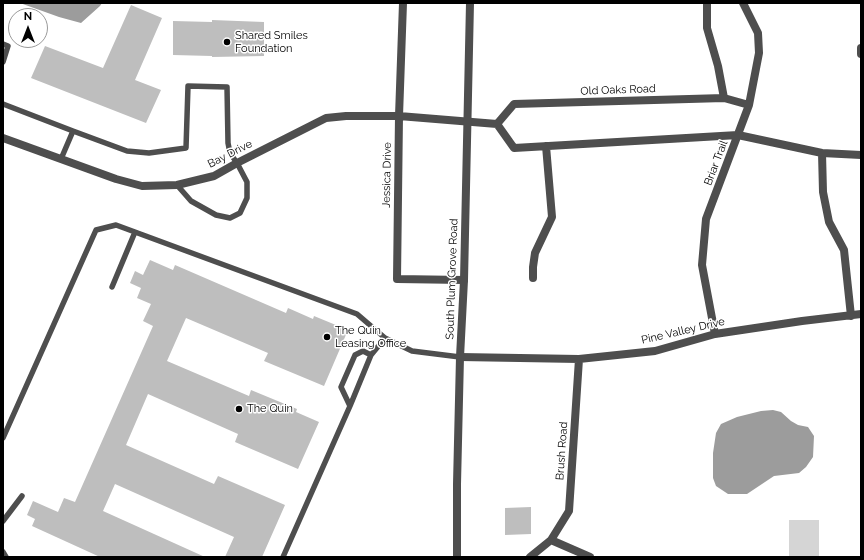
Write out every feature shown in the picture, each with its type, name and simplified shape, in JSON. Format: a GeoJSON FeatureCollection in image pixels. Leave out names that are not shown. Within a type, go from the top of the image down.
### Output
{"type":"FeatureCollection","features":[{"type":"Feature","properties":{"kind":"street","name":"Jessica Drive"},"geometry":{"type":"LineString","coordinates":[[404,3],[396,279],[464,280]]}},
{"type":"Feature","properties":{"kind":"street","name":"South Plum Grove Road"},"geometry":{"type":"LineString","coordinates":[[456,557],[470,3]]}},
{"type":"Feature","properties":{"kind":"street"},"geometry":{"type":"LineString","coordinates":[[707,3],[707,28],[718,66],[724,98]]}},
{"type":"Feature","properties":{"kind":"street","name":"Briar Trail"},"geometry":{"type":"LineString","coordinates":[[715,334],[702,265],[706,219],[749,105],[759,53],[758,33],[743,3]]}},
{"type":"Feature","properties":{"kind":"street"},"geometry":{"type":"LineString","coordinates":[[860,48],[861,54]]}},
{"type":"Feature","properties":{"kind":"street","name":"Old Oaks Road"},"geometry":{"type":"LineString","coordinates":[[496,124],[514,104],[724,98],[749,105]]}},
{"type":"Feature","properties":{"kind":"street","name":"Bay Drive"},"geometry":{"type":"LineString","coordinates":[[3,138],[116,179],[142,186],[177,185],[214,176],[326,118],[346,116],[400,116],[444,119],[467,123]]}},
{"type":"Feature","properties":{"kind":"street"},"geometry":{"type":"LineString","coordinates":[[467,123],[496,124],[514,148],[738,135],[822,153],[861,155]]}},
{"type":"Feature","properties":{"kind":"street"},"geometry":{"type":"LineString","coordinates":[[532,278],[532,267],[536,253],[552,217],[546,146]]}},
{"type":"Feature","properties":{"kind":"street"},"geometry":{"type":"LineString","coordinates":[[822,153],[823,192],[829,222],[844,250],[851,316]]}},
{"type":"Feature","properties":{"kind":"street","name":"Pine Valley Drive"},"geometry":{"type":"LineString","coordinates":[[460,357],[579,360],[655,351],[715,334],[861,314]]}},
{"type":"Feature","properties":{"kind":"street","name":"Brush Road"},"geometry":{"type":"LineString","coordinates":[[530,557],[551,540],[569,511],[579,360]]}},
{"type":"Feature","properties":{"kind":"street"},"geometry":{"type":"LineString","coordinates":[[551,540],[590,557]]}},
{"type":"Feature","properties":{"kind":"lane"},"geometry":{"type":"LineString","coordinates":[[3,44],[8,46],[3,62]]}},
{"type":"Feature","properties":{"kind":"lane"},"geometry":{"type":"LineString","coordinates":[[3,104],[127,151],[149,153],[186,148],[188,86],[227,87],[228,143],[230,153],[247,182],[247,198],[240,213],[230,218],[216,215],[191,201],[177,185]]}},
{"type":"Feature","properties":{"kind":"lane"},"geometry":{"type":"LineString","coordinates":[[61,159],[73,131]]}},
{"type":"Feature","properties":{"kind":"lane"},"geometry":{"type":"LineString","coordinates":[[3,438],[96,230],[116,225],[357,314],[385,338],[412,351],[460,357]]}},
{"type":"Feature","properties":{"kind":"lane"},"geometry":{"type":"LineString","coordinates":[[112,287],[135,232]]}},
{"type":"Feature","properties":{"kind":"lane"},"geometry":{"type":"LineString","coordinates":[[283,557],[371,355],[385,338]]}},
{"type":"Feature","properties":{"kind":"lane"},"geometry":{"type":"LineString","coordinates":[[350,406],[341,387],[355,355],[363,351],[371,355]]}},
{"type":"Feature","properties":{"kind":"lane"},"geometry":{"type":"LineString","coordinates":[[3,521],[22,496]]}},
{"type":"Feature","properties":{"kind":"lane"},"geometry":{"type":"LineString","coordinates":[[3,552],[6,557]]}},
{"type":"Feature","properties":{"kind":"shaded area"},"geometry":{"type":"Polygon","coordinates":[[[20,3],[102,3],[81,23],[48,13],[48,8],[34,8],[20,3]]]}},
{"type":"Feature","properties":{"kind":"shaded area"},"geometry":{"type":"Polygon","coordinates":[[[773,410],[781,412],[798,425],[808,427],[814,436],[813,457],[806,467],[799,473],[774,476],[747,494],[728,494],[716,486],[713,478],[713,453],[716,433],[721,424],[737,417],[761,411],[773,410]]]}},
{"type":"Feature","properties":{"kind":"shaded area"},"geometry":{"type":"Polygon","coordinates":[[[789,520],[819,520],[819,557],[789,557],[789,520]]]}},
{"type":"Feature","properties":{"kind":"building"},"geometry":{"type":"Polygon","coordinates":[[[131,5],[162,18],[135,80],[161,90],[146,123],[31,78],[44,48],[48,47],[103,68],[131,5]]]}},
{"type":"Feature","properties":{"kind":"building"},"geometry":{"type":"Polygon","coordinates":[[[212,20],[264,22],[264,56],[212,57],[173,55],[173,21],[212,22],[212,20]]]}},
{"type":"Feature","properties":{"kind":"building","name":"The Quin"},"geometry":{"type":"Polygon","coordinates":[[[150,260],[173,270],[175,265],[286,313],[288,308],[313,319],[314,316],[348,330],[324,386],[264,361],[268,353],[186,318],[167,361],[249,396],[251,390],[297,409],[296,412],[319,422],[298,469],[235,442],[238,434],[148,394],[126,445],[214,484],[218,476],[285,505],[262,557],[225,557],[234,537],[115,484],[103,511],[205,557],[100,557],[32,526],[35,519],[27,515],[33,501],[58,512],[64,498],[75,502],[153,326],[143,321],[151,304],[137,298],[141,288],[130,283],[135,271],[143,275],[150,260]]]}},
{"type":"Feature","properties":{"kind":"building"},"geometry":{"type":"Polygon","coordinates":[[[531,507],[531,534],[505,535],[505,508],[531,507]]]}},
{"type":"Feature","properties":{"kind":"place","name":"Shared Smiles Foundation"},"geometry":{"type":"Point","coordinates":[227,42]}},
{"type":"Feature","properties":{"kind":"place","name":"The Quin Leasing Office"},"geometry":{"type":"Point","coordinates":[327,337]}},
{"type":"Feature","properties":{"kind":"place","name":"The Quin"},"geometry":{"type":"Point","coordinates":[239,409]}}]}
